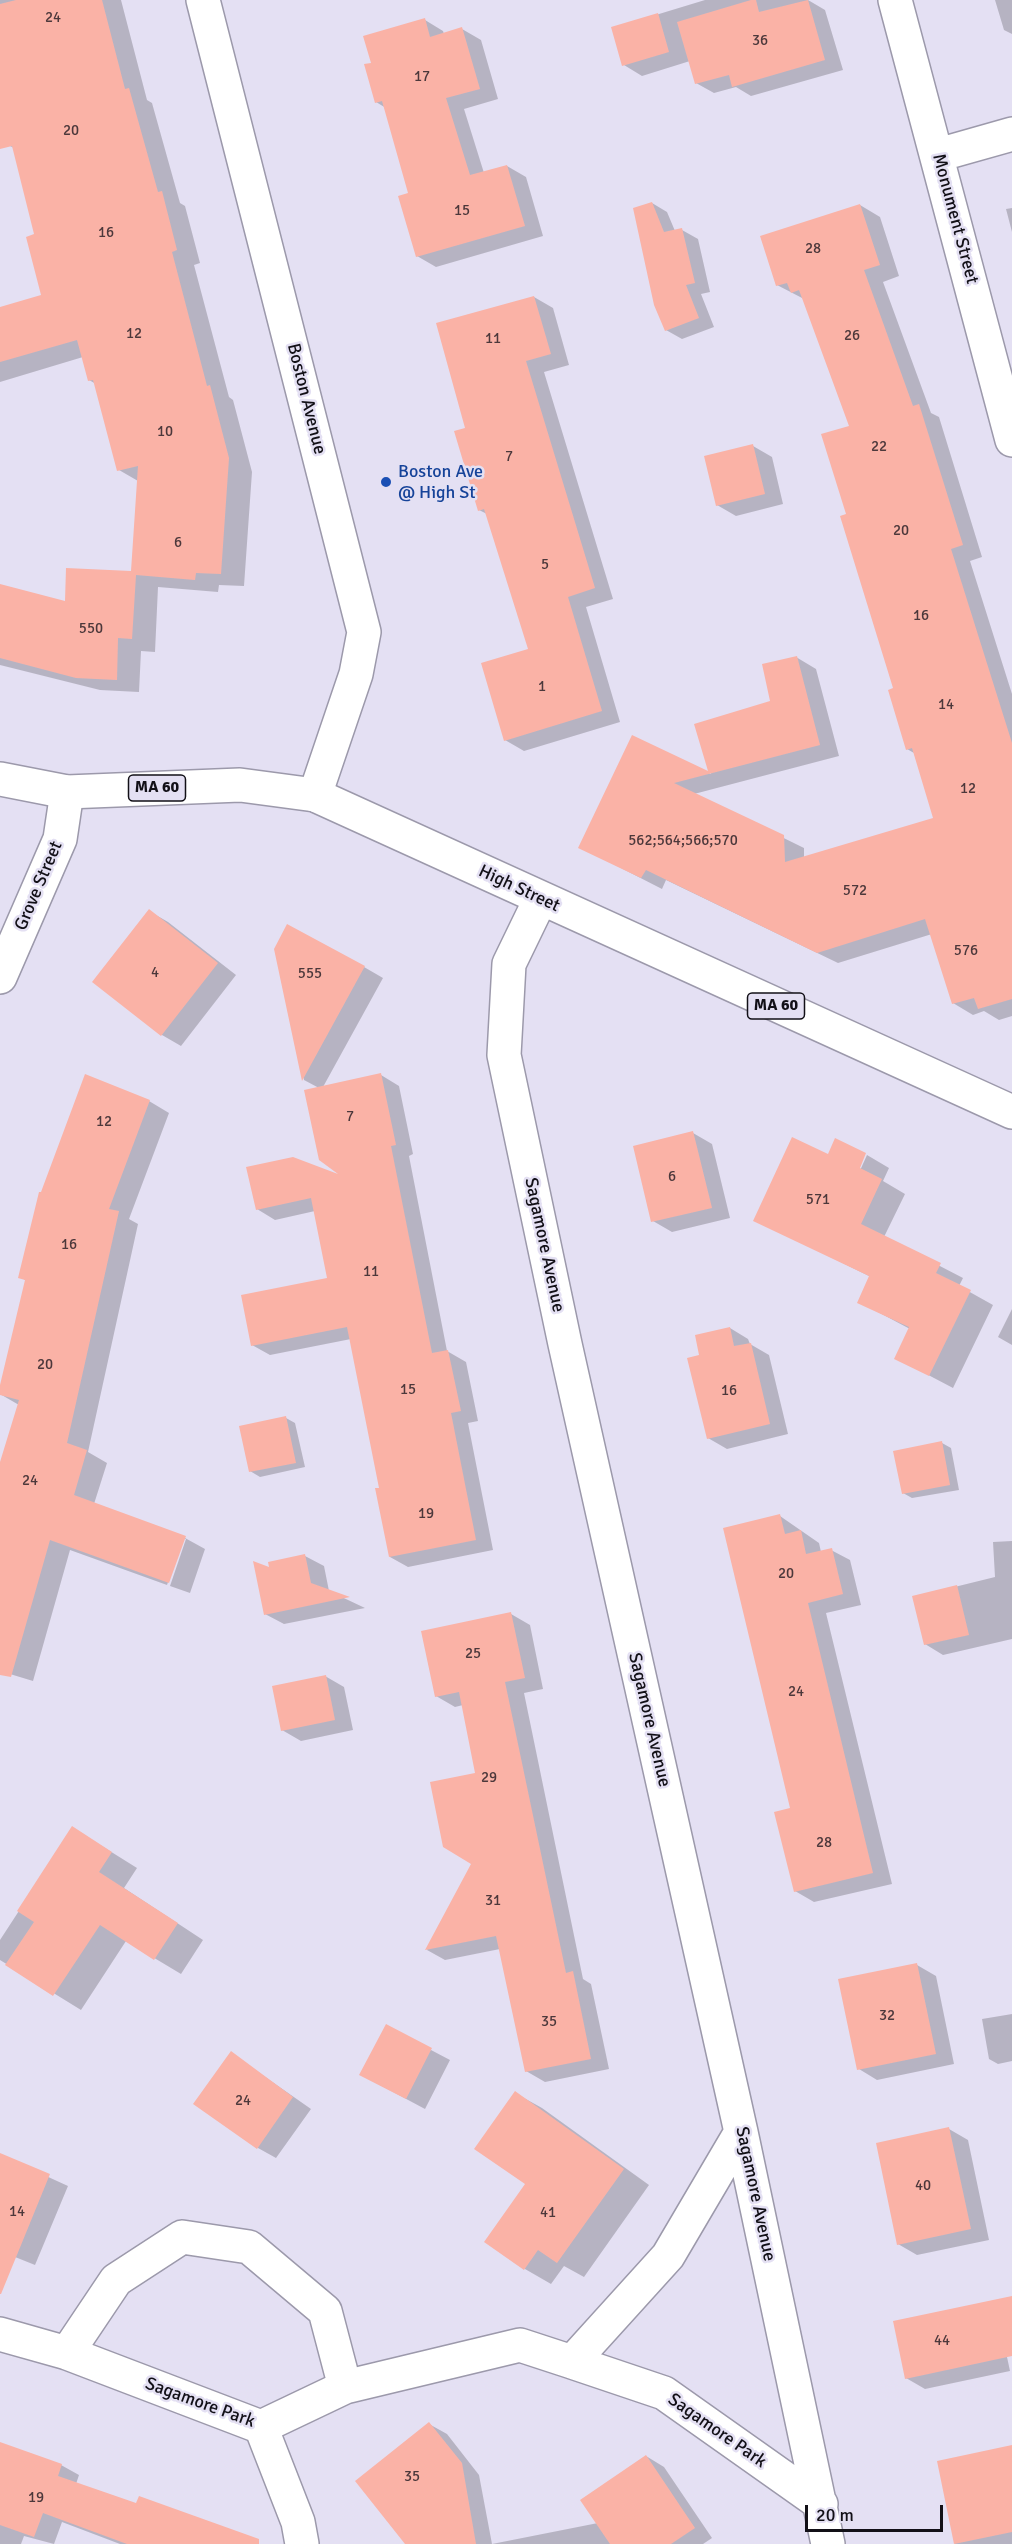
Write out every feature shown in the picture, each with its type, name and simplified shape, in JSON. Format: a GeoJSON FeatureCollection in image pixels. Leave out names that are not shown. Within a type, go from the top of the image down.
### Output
{"type":"FeatureCollection","features":[{"type":"Feature","properties":{"kind":"street","name":"Boston Avenue"},"geometry":{"type":"LineString","coordinates":[[203,0],[364,632],[356,674],[315,795]]}},
{"type":"Feature","properties":{"kind":"street","name":"Monument Street"},"geometry":{"type":"LineString","coordinates":[[895,0],[1012,440]]}},
{"type":"Feature","properties":{"kind":"street"},"geometry":{"type":"LineString","coordinates":[[938,155],[1012,134]]}},
{"type":"Feature","properties":{"kind":"street","name":"High Street"},"geometry":{"type":"LineString","coordinates":[[0,779],[67,792],[240,785],[315,795],[540,900],[1012,1112]]}},
{"type":"Feature","properties":{"kind":"street","name":"Grove Street"},"geometry":{"type":"LineString","coordinates":[[0,977],[60,839],[67,792]]}},
{"type":"Feature","properties":{"kind":"street","name":"Sagamore Avenue"},"geometry":{"type":"LineString","coordinates":[[540,900],[509,964],[504,1055],[565,1344],[741,2132],[828,2544]]}},
{"type":"Feature","properties":{"kind":"street"},"geometry":{"type":"LineString","coordinates":[[572,2362],[668,2256],[741,2132]]}},
{"type":"Feature","properties":{"kind":"street"},"geometry":{"type":"LineString","coordinates":[[67,2353],[116,2280],[182,2237],[249,2247],[325,2311],[345,2387]]}},
{"type":"Feature","properties":{"kind":"street","name":"Sagamore Park"},"geometry":{"type":"LineString","coordinates":[[0,2334],[67,2353],[261,2427],[345,2387],[520,2345],[664,2393],[821,2504]]}},
{"type":"Feature","properties":{"kind":"street"},"geometry":{"type":"LineString","coordinates":[[261,2427],[298,2522],[302,2544]]}},
{"type":"Feature","properties":{"kind":"building"},"geometry":{"type":"Polygon","coordinates":[[[16,0],[102,0],[125,89],[129,88],[158,192],[162,191],[177,250],[172,252],[207,386],[210,385],[229,458],[221,574],[196,573],[195,580],[136,575],[132,639],[118,638],[117,680],[76,678],[0,658],[0,584],[65,601],[66,568],[131,571],[138,466],[117,471],[93,380],[88,381],[77,340],[0,362],[0,307],[41,295],[26,237],[34,234],[12,146],[0,149],[0,4],[16,0]]]}},
{"type":"Feature","properties":{"kind":"building"},"geometry":{"type":"Polygon","coordinates":[[[756,0],[759,12],[808,0],[825,60],[732,87],[729,75],[695,84],[677,22],[756,0]]]}},
{"type":"Feature","properties":{"kind":"building"},"geometry":{"type":"Polygon","coordinates":[[[658,13],[669,52],[622,66],[611,27],[658,13]]]}},
{"type":"Feature","properties":{"kind":"building"},"geometry":{"type":"Polygon","coordinates":[[[425,18],[430,37],[462,27],[480,89],[446,98],[470,175],[507,165],[525,226],[416,257],[398,196],[408,193],[382,101],[375,103],[364,64],[371,63],[363,36],[425,18]]]}},
{"type":"Feature","properties":{"kind":"building"},"geometry":{"type":"Polygon","coordinates":[[[652,202],[664,232],[682,228],[695,283],[686,285],[699,318],[665,331],[654,305],[633,208],[652,202]]]}},
{"type":"Feature","properties":{"kind":"building"},"geometry":{"type":"Polygon","coordinates":[[[860,204],[880,265],[864,270],[913,406],[919,404],[963,545],[951,549],[1012,743],[1012,999],[978,1009],[974,998],[952,1004],[925,919],[817,953],[646,870],[641,878],[578,848],[632,735],[708,771],[694,724],[770,701],[762,664],[797,656],[820,745],[674,783],[784,835],[785,862],[933,818],[912,748],[906,750],[888,690],[893,688],[840,516],[846,514],[821,434],[849,426],[799,290],[791,293],[787,283],[776,286],[760,236],[860,204]]]}},
{"type":"Feature","properties":{"kind":"building"},"geometry":{"type":"Polygon","coordinates":[[[534,296],[551,354],[526,361],[595,588],[568,597],[602,711],[504,741],[481,663],[528,649],[484,509],[478,511],[454,431],[465,428],[436,323],[534,296]]]}},
{"type":"Feature","properties":{"kind":"building"},"geometry":{"type":"Polygon","coordinates":[[[753,444],[765,494],[716,506],[704,456],[753,444]]]}},
{"type":"Feature","properties":{"kind":"building"},"geometry":{"type":"Polygon","coordinates":[[[149,909],[218,963],[161,1036],[92,982],[149,909]]]}},
{"type":"Feature","properties":{"kind":"building"},"geometry":{"type":"Polygon","coordinates":[[[287,924],[365,966],[302,1081],[274,949],[287,924]]]}},
{"type":"Feature","properties":{"kind":"building"},"geometry":{"type":"Polygon","coordinates":[[[381,1073],[396,1145],[391,1146],[432,1353],[448,1350],[461,1411],[451,1413],[476,1540],[389,1557],[375,1488],[379,1488],[347,1327],[251,1346],[241,1295],[327,1278],[311,1198],[256,1210],[246,1167],[293,1157],[338,1174],[319,1160],[304,1090],[381,1073]]]}},
{"type":"Feature","properties":{"kind":"building"},"geometry":{"type":"Polygon","coordinates":[[[85,1074],[150,1100],[109,1209],[119,1211],[67,1443],[87,1450],[74,1495],[186,1536],[169,1583],[50,1540],[11,1677],[0,1675],[0,1462],[19,1400],[0,1395],[0,1385],[25,1280],[18,1278],[39,1192],[41,1192],[85,1074]]]}},
{"type":"Feature","properties":{"kind":"building"},"geometry":{"type":"Polygon","coordinates":[[[693,1131],[712,1208],[651,1222],[633,1146],[693,1131]]]}},
{"type":"Feature","properties":{"kind":"building"},"geometry":{"type":"Polygon","coordinates":[[[792,1137],[828,1154],[835,1138],[866,1153],[860,1168],[882,1179],[861,1224],[941,1263],[936,1273],[971,1290],[929,1376],[894,1359],[909,1327],[857,1303],[869,1276],[753,1221],[792,1137]]]}},
{"type":"Feature","properties":{"kind":"building"},"geometry":{"type":"Polygon","coordinates":[[[730,1327],[734,1346],[751,1343],[770,1424],[707,1439],[687,1358],[699,1355],[695,1335],[730,1327]]]}},
{"type":"Feature","properties":{"kind":"building"},"geometry":{"type":"Polygon","coordinates":[[[286,1416],[296,1463],[249,1472],[239,1426],[286,1416]]]}},
{"type":"Feature","properties":{"kind":"building"},"geometry":{"type":"Polygon","coordinates":[[[942,1441],[950,1485],[902,1494],[893,1451],[942,1441]]]}},
{"type":"Feature","properties":{"kind":"building"},"geometry":{"type":"Polygon","coordinates":[[[780,1514],[785,1534],[801,1530],[806,1554],[832,1548],[843,1594],[808,1603],[873,1873],[794,1892],[774,1812],[790,1808],[723,1528],[780,1514]]]}},
{"type":"Feature","properties":{"kind":"building"},"geometry":{"type":"Polygon","coordinates":[[[305,1554],[311,1583],[350,1597],[264,1615],[253,1561],[269,1567],[268,1562],[305,1554]]]}},
{"type":"Feature","properties":{"kind":"building"},"geometry":{"type":"Polygon","coordinates":[[[957,1585],[969,1635],[924,1645],[912,1596],[957,1585]]]}},
{"type":"Feature","properties":{"kind":"building"},"geometry":{"type":"Polygon","coordinates":[[[511,1612],[525,1678],[505,1682],[566,1973],[573,1971],[591,2059],[525,2072],[496,1936],[425,1950],[471,1864],[443,1847],[430,1782],[475,1773],[459,1692],[435,1697],[421,1631],[511,1612]]]}},
{"type":"Feature","properties":{"kind":"building"},"geometry":{"type":"Polygon","coordinates":[[[326,1675],[335,1720],[281,1731],[272,1686],[326,1675]]]}},
{"type":"Feature","properties":{"kind":"building"},"geometry":{"type":"Polygon","coordinates":[[[72,1826],[112,1852],[99,1872],[178,1923],[154,1960],[100,1925],[53,1996],[5,1965],[34,1922],[17,1911],[72,1826]]]}},
{"type":"Feature","properties":{"kind":"building"},"geometry":{"type":"Polygon","coordinates":[[[917,1963],[936,2054],[857,2070],[838,1979],[917,1963]]]}},
{"type":"Feature","properties":{"kind":"building"},"geometry":{"type":"Polygon","coordinates":[[[386,2024],[432,2048],[406,2099],[359,2075],[386,2024]]]}},
{"type":"Feature","properties":{"kind":"building"},"geometry":{"type":"Polygon","coordinates":[[[231,2051],[293,2097],[257,2149],[193,2104],[231,2051]]]}},
{"type":"Feature","properties":{"kind":"building"},"geometry":{"type":"Polygon","coordinates":[[[515,2091],[624,2169],[557,2263],[538,2250],[524,2270],[484,2242],[525,2184],[474,2149],[515,2091]]]}},
{"type":"Feature","properties":{"kind":"building"},"geometry":{"type":"Polygon","coordinates":[[[949,2127],[971,2229],[897,2245],[876,2143],[949,2127]]]}},
{"type":"Feature","properties":{"kind":"building"},"geometry":{"type":"Polygon","coordinates":[[[0,2153],[50,2174],[1,2294],[0,2294],[0,2153]]]}},
{"type":"Feature","properties":{"kind":"building"},"geometry":{"type":"Polygon","coordinates":[[[1012,2296],[1012,2356],[905,2379],[893,2321],[1012,2296]]]}},
{"type":"Feature","properties":{"kind":"building"},"geometry":{"type":"Polygon","coordinates":[[[429,2422],[462,2463],[476,2544],[405,2544],[355,2481],[429,2422]]]}},
{"type":"Feature","properties":{"kind":"building"},"geometry":{"type":"Polygon","coordinates":[[[0,2442],[62,2464],[58,2476],[136,2503],[139,2496],[259,2539],[259,2544],[127,2544],[43,2513],[34,2537],[0,2525],[0,2442]]]}},
{"type":"Feature","properties":{"kind":"building"},"geometry":{"type":"Polygon","coordinates":[[[1012,2445],[1012,2532],[954,2544],[937,2461],[1012,2445]]]}},
{"type":"Feature","properties":{"kind":"building"},"geometry":{"type":"Polygon","coordinates":[[[646,2455],[695,2528],[671,2544],[610,2544],[580,2500],[646,2455]]]}},
{"type":"Feature","properties":{"kind":"place","name":"Boston Ave @ High St"},"geometry":{"type":"Point","coordinates":[386,482]}}]}
